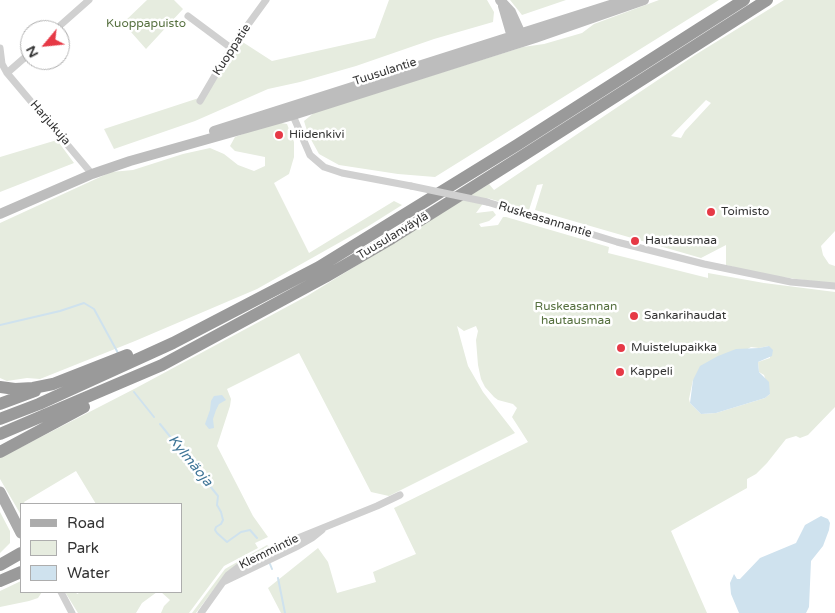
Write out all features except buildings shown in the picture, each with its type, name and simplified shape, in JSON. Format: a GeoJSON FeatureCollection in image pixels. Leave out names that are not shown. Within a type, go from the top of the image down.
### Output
{"type":"FeatureCollection","features":[{"type":"Feature","properties":{"kind":"highway","name":"Tuusulanväylä"},"geometry":{"type":"LineString","coordinates":[[0,419],[104,375],[233,312],[319,267],[744,0]]}},
{"type":"Feature","properties":{"kind":"highway","name":"Tuusulanväylä"},"geometry":{"type":"LineString","coordinates":[[0,434],[162,365],[241,324],[392,238],[766,0]]}},
{"type":"Feature","properties":{"kind":"highway"},"geometry":{"type":"LineString","coordinates":[[0,404],[233,312]]}},
{"type":"Feature","properties":{"kind":"highway"},"geometry":{"type":"LineString","coordinates":[[0,452],[162,365]]}},
{"type":"Feature","properties":{"kind":"highway"},"geometry":{"type":"LineString","coordinates":[[0,387],[15,389],[33,388],[53,384]]}},
{"type":"Feature","properties":{"kind":"highway"},"geometry":{"type":"LineString","coordinates":[[0,565],[20,554]]}},
{"type":"Feature","properties":{"kind":"highway"},"geometry":{"type":"LineString","coordinates":[[0,582],[20,572]]}},
{"type":"Feature","properties":{"kind":"main road","name":"Tuusulantie"},"geometry":{"type":"LineString","coordinates":[[0,214],[92,174],[130,161],[161,147],[291,111],[517,38],[626,0]]}},
{"type":"Feature","properties":{"kind":"main road","name":"Tuusulantie"},"geometry":{"type":"LineString","coordinates":[[517,38],[598,18],[644,0]]}},
{"type":"Feature","properties":{"kind":"main road"},"geometry":{"type":"LineString","coordinates":[[501,1],[511,12],[517,38]]}},
{"type":"Feature","properties":{"kind":"main road"},"geometry":{"type":"LineString","coordinates":[[0,487],[20,520]]}},
{"type":"Feature","properties":{"kind":"main road"},"geometry":{"type":"LineString","coordinates":[[0,492],[20,531]]}},
{"type":"Feature","properties":{"kind":"street"},"geometry":{"type":"LineString","coordinates":[[66,20],[89,0]]}},
{"type":"Feature","properties":{"kind":"street","name":"Kuoppatie"},"geometry":{"type":"LineString","coordinates":[[200,101],[231,48],[266,0]]}},
{"type":"Feature","properties":{"kind":"street"},"geometry":{"type":"LineString","coordinates":[[188,16],[231,48]]}},
{"type":"Feature","properties":{"kind":"street"},"geometry":{"type":"LineString","coordinates":[[0,48],[2,64],[7,73],[20,62]]}},
{"type":"Feature","properties":{"kind":"street","name":"Harjukuja"},"geometry":{"type":"LineString","coordinates":[[7,73],[92,174]]}},
{"type":"Feature","properties":{"kind":"street","name":"Ruskeasannantie"},"geometry":{"type":"LineString","coordinates":[[291,111],[310,154],[324,167],[342,173],[487,202],[617,242],[704,264],[791,282],[835,286]]}},
{"type":"Feature","properties":{"kind":"street","name":"Klemmintie"},"geometry":{"type":"LineString","coordinates":[[201,613],[221,584],[298,546],[323,529],[400,495]]}},
{"type":"Feature","properties":{"kind":"street"},"geometry":{"type":"LineString","coordinates":[[62,593],[72,613]]}},
{"type":"Feature","properties":{"kind":"green space","name":"Kuoppapuisto"},"geometry":{"type":"Polygon","coordinates":[[[147,0],[174,0],[183,9],[146,49],[123,23],[147,0]]]}},
{"type":"Feature","properties":{"kind":"green space"},"geometry":{"type":"Polygon","coordinates":[[[389,0],[487,0],[494,12],[493,22],[434,39],[356,66],[268,89],[195,121],[114,149],[104,129],[205,96],[241,41],[272,61],[375,38],[389,0]]]}},
{"type":"Feature","properties":{"kind":"green space"},"geometry":{"type":"Polygon","coordinates":[[[510,0],[566,0],[522,15],[510,0]]]}},
{"type":"Feature","properties":{"kind":"green space"},"geometry":{"type":"Polygon","coordinates":[[[659,0],[719,0],[435,177],[398,174],[339,165],[319,154],[308,134],[304,121],[315,112],[523,47],[544,44],[582,33],[594,24],[659,0]]]}},
{"type":"Feature","properties":{"kind":"green space","name":"Ruskeasannan hautausmaa"},"geometry":{"type":"Polygon","coordinates":[[[784,0],[835,0],[835,231],[821,246],[823,255],[829,264],[835,266],[835,284],[766,275],[726,265],[726,245],[701,258],[535,210],[543,184],[537,185],[529,210],[487,198],[476,213],[493,211],[496,215],[489,221],[479,224],[481,227],[498,225],[503,217],[506,217],[609,247],[608,253],[708,278],[708,273],[764,283],[835,292],[835,407],[808,435],[800,438],[796,436],[786,439],[767,463],[756,474],[747,479],[747,488],[671,531],[707,613],[281,613],[268,588],[318,548],[328,562],[337,593],[376,582],[373,572],[416,554],[394,508],[528,442],[512,417],[517,408],[513,404],[494,397],[481,379],[478,365],[476,340],[478,331],[476,326],[464,331],[457,326],[468,366],[483,392],[515,433],[389,496],[371,492],[299,353],[227,389],[231,399],[230,406],[217,446],[253,516],[268,537],[255,543],[258,548],[224,566],[189,613],[161,613],[164,606],[170,600],[162,593],[182,593],[182,503],[95,503],[76,471],[24,503],[20,503],[20,513],[0,479],[0,458],[136,388],[307,296],[489,184],[494,190],[695,55],[784,0]],[[706,100],[671,136],[681,138],[685,131],[711,103],[706,100]],[[769,346],[751,347],[693,380],[689,399],[690,403],[701,414],[716,413],[765,398],[770,394],[764,375],[759,372],[758,362],[770,358],[769,346]]]}},
{"type":"Feature","properties":{"kind":"green space"},"geometry":{"type":"Polygon","coordinates":[[[275,122],[287,124],[294,142],[294,157],[289,174],[274,183],[309,253],[394,201],[402,205],[257,289],[40,379],[27,378],[7,381],[0,378],[0,223],[111,172],[133,170],[183,154],[210,148],[224,154],[238,165],[254,171],[265,166],[265,157],[235,151],[230,146],[235,137],[275,122]]]}},
{"type":"Feature","properties":{"kind":"green space"},"geometry":{"type":"Polygon","coordinates":[[[57,140],[74,163],[0,192],[0,157],[57,140]]]}},
{"type":"Feature","properties":{"kind":"green space"},"geometry":{"type":"Polygon","coordinates":[[[0,512],[10,531],[10,543],[0,553],[0,512]]]}},
{"type":"Feature","properties":{"kind":"green space"},"geometry":{"type":"Polygon","coordinates":[[[267,545],[269,547],[264,551],[237,564],[227,572],[196,613],[192,613],[225,569],[267,545]]]}},
{"type":"Feature","properties":{"kind":"green space"},"geometry":{"type":"Polygon","coordinates":[[[20,581],[20,593],[41,593],[38,598],[0,607],[0,591],[20,581]]]}},
{"type":"Feature","properties":{"kind":"green space"},"geometry":{"type":"Polygon","coordinates":[[[66,593],[156,593],[142,603],[136,613],[78,613],[66,593]]]}},
{"type":"Feature","properties":{"kind":"water"},"geometry":{"type":"Polygon","coordinates":[[[769,346],[773,350],[772,356],[758,362],[759,372],[769,382],[770,394],[765,398],[716,413],[701,414],[690,403],[693,380],[700,366],[736,349],[769,346]]]}},
{"type":"Feature","properties":{"kind":"water"},"geometry":{"type":"Polygon","coordinates":[[[222,395],[226,400],[219,404],[213,419],[214,428],[209,429],[205,424],[211,401],[214,396],[222,395]]]}},
{"type":"Feature","properties":{"kind":"water"},"geometry":{"type":"Polygon","coordinates":[[[821,516],[828,519],[830,523],[829,530],[823,546],[811,561],[809,607],[806,613],[739,613],[731,594],[730,583],[734,574],[737,579],[740,579],[760,558],[796,543],[805,525],[821,516]]]}},
{"type":"Feature","properties":{"kind":"waterway","name":"Kylmäoja"},"geometry":{"type":"LineString","coordinates":[[0,325],[60,311],[84,303],[94,309],[118,353]]}},
{"type":"Feature","properties":{"kind":"waterway","name":"Kylmäoja"},"geometry":{"type":"LineString","coordinates":[[134,392],[154,417]]}},
{"type":"Feature","properties":{"kind":"waterway","name":"Kylmäoja"},"geometry":{"type":"LineString","coordinates":[[160,424],[218,496],[217,505],[223,520],[216,527],[217,533],[227,542],[241,532],[250,530],[257,538]]}},
{"type":"Feature","properties":{"kind":"waterway","name":"Kylmäoja"},"geometry":{"type":"LineString","coordinates":[[270,564],[272,569]]}},
{"type":"Feature","properties":{"kind":"waterway","name":"Kylmäoja"},"geometry":{"type":"LineString","coordinates":[[278,578],[285,613]]}},
{"type":"Feature","properties":{"kind":"place","name":"Hiidenkivi"},"geometry":{"type":"Point","coordinates":[279,135]}},
{"type":"Feature","properties":{"kind":"place","name":"Toimisto"},"geometry":{"type":"Point","coordinates":[711,212]}},
{"type":"Feature","properties":{"kind":"place","name":"Hautausmaa"},"geometry":{"type":"Point","coordinates":[635,241]}},
{"type":"Feature","properties":{"kind":"place","name":"Sankarihaudat"},"geometry":{"type":"Point","coordinates":[634,316]}},
{"type":"Feature","properties":{"kind":"place","name":"Muistelupaikka"},"geometry":{"type":"Point","coordinates":[621,348]}},
{"type":"Feature","properties":{"kind":"place","name":"Kappeli"},"geometry":{"type":"Point","coordinates":[620,372]}}]}
